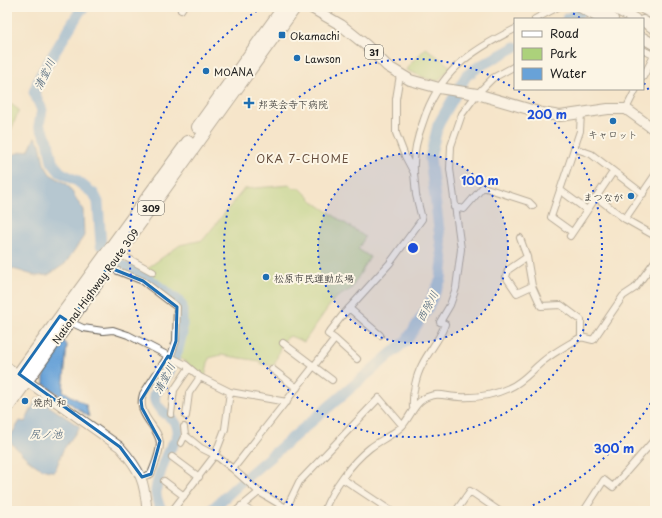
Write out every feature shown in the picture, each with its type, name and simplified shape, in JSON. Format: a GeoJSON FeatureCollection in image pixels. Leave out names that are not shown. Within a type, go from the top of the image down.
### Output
{"type":"FeatureCollection","features":[{"type":"Feature","properties":{"kind":"highway","name":"National Highway Route 309"},"geometry":{"type":"LineString","coordinates":[[7,408],[23,377],[284,7]]}},
{"type":"Feature","properties":{"kind":"highway","name":"National Highway Route 309"},"geometry":{"type":"LineString","coordinates":[[65,319],[108,267],[295,7]]}},
{"type":"Feature","properties":{"kind":"highway","name":"National Highway Route 309"},"geometry":{"type":"LineString","coordinates":[[7,390],[23,377]]}},
{"type":"Feature","properties":{"kind":"main road","name":"31"},"geometry":{"type":"LineString","coordinates":[[310,7],[341,26],[400,75],[440,88],[475,94],[542,113],[560,116],[626,108]]}},
{"type":"Feature","properties":{"kind":"main road"},"geometry":{"type":"LineString","coordinates":[[580,7],[630,18]]}},
{"type":"Feature","properties":{"kind":"main road"},"geometry":{"type":"LineString","coordinates":[[593,7],[610,14],[641,15]]}},
{"type":"Feature","properties":{"kind":"main road"},"geometry":{"type":"LineString","coordinates":[[644,23],[655,29]]}},
{"type":"Feature","properties":{"kind":"main road"},"geometry":{"type":"LineString","coordinates":[[626,108],[655,130]]}},
{"type":"Feature","properties":{"kind":"street"},"geometry":{"type":"LineString","coordinates":[[537,18],[558,7]]}},
{"type":"Feature","properties":{"kind":"street"},"geometry":{"type":"LineString","coordinates":[[641,15],[655,17]]}},
{"type":"Feature","properties":{"kind":"street"},"geometry":{"type":"LineString","coordinates":[[357,358],[328,334],[349,308],[390,263],[422,219],[416,195],[413,156],[429,102],[460,62],[485,45],[514,30]]}},
{"type":"Feature","properties":{"kind":"street"},"geometry":{"type":"LineString","coordinates":[[644,74],[655,55],[647,42]]}},
{"type":"Feature","properties":{"kind":"street"},"geometry":{"type":"LineString","coordinates":[[413,407],[412,398],[422,365],[442,336],[445,324],[440,322],[450,305],[456,288],[460,249],[450,169],[451,146],[462,114],[475,94],[493,78],[514,67]]}},
{"type":"Feature","properties":{"kind":"street"},"geometry":{"type":"LineString","coordinates":[[400,75],[396,99],[396,133],[405,156],[414,173]]}},
{"type":"Feature","properties":{"kind":"street"},"geometry":{"type":"LineString","coordinates":[[626,108],[635,90]]}},
{"type":"Feature","properties":{"kind":"street"},"geometry":{"type":"LineString","coordinates":[[581,113],[580,131],[551,217],[571,234],[612,172]]}},
{"type":"Feature","properties":{"kind":"street"},"geometry":{"type":"LineString","coordinates":[[574,148],[591,154],[612,172],[643,194]]}},
{"type":"Feature","properties":{"kind":"street"},"geometry":{"type":"LineString","coordinates":[[624,219],[655,175]]}},
{"type":"Feature","properties":{"kind":"street"},"geometry":{"type":"LineString","coordinates":[[454,207],[464,209],[483,187],[528,202],[533,206]]}},
{"type":"Feature","properties":{"kind":"street"},"geometry":{"type":"LineString","coordinates":[[560,190],[587,210]]}},
{"type":"Feature","properties":{"kind":"street"},"geometry":{"type":"LineString","coordinates":[[596,197],[624,219],[655,236]]}},
{"type":"Feature","properties":{"kind":"street"},"geometry":{"type":"LineString","coordinates":[[520,238],[528,257],[532,286],[541,306],[561,305],[581,320],[581,337]]}},
{"type":"Feature","properties":{"kind":"street"},"geometry":{"type":"LineString","coordinates":[[118,253],[153,272]]}},
{"type":"Feature","properties":{"kind":"street"},"geometry":{"type":"LineString","coordinates":[[528,257],[508,270],[506,277],[517,292],[532,286]]}},
{"type":"Feature","properties":{"kind":"street"},"geometry":{"type":"LineString","coordinates":[[324,511],[327,502],[343,479],[370,448],[402,426],[413,407],[423,399],[435,394],[460,398],[484,396],[509,388],[520,382],[543,361],[581,337],[593,340],[623,296],[635,288],[655,261]]}},
{"type":"Feature","properties":{"kind":"street"},"geometry":{"type":"LineString","coordinates":[[108,267],[143,281],[175,304],[178,311],[177,332],[169,357],[143,394],[141,400],[142,408],[160,441],[159,455],[151,474],[142,478]]}},
{"type":"Feature","properties":{"kind":"street"},"geometry":{"type":"LineString","coordinates":[[349,308],[380,335]]}},
{"type":"Feature","properties":{"kind":"street"},"geometry":{"type":"LineString","coordinates":[[65,319],[91,330],[113,330],[128,335],[187,367],[200,377],[230,392],[287,402]]}},
{"type":"Feature","properties":{"kind":"street"},"geometry":{"type":"LineString","coordinates":[[234,470],[334,339]]}},
{"type":"Feature","properties":{"kind":"street"},"geometry":{"type":"LineString","coordinates":[[283,343],[332,380]]}},
{"type":"Feature","properties":{"kind":"street"},"geometry":{"type":"LineString","coordinates":[[7,366],[120,447],[132,461],[142,478],[147,511]]}},
{"type":"Feature","properties":{"kind":"street"},"geometry":{"type":"LineString","coordinates":[[171,414],[174,390],[187,367]]}},
{"type":"Feature","properties":{"kind":"street"},"geometry":{"type":"LineString","coordinates":[[272,369],[297,388]]}},
{"type":"Feature","properties":{"kind":"street"},"geometry":{"type":"LineString","coordinates":[[186,416],[189,393],[200,377]]}},
{"type":"Feature","properties":{"kind":"street"},"geometry":{"type":"LineString","coordinates":[[172,511],[215,456],[225,429],[230,392]]}},
{"type":"Feature","properties":{"kind":"street"},"geometry":{"type":"LineString","coordinates":[[185,435],[201,448],[234,470],[258,491],[287,510],[299,482],[379,398],[402,426]]}},
{"type":"Feature","properties":{"kind":"street"},"geometry":{"type":"LineString","coordinates":[[181,443],[185,435],[184,427]]}},
{"type":"Feature","properties":{"kind":"street"},"geometry":{"type":"LineString","coordinates":[[584,511],[604,480],[613,487],[655,439]]}},
{"type":"Feature","properties":{"kind":"street"},"geometry":{"type":"LineString","coordinates":[[172,457],[199,477]]}},
{"type":"Feature","properties":{"kind":"street"},"geometry":{"type":"LineString","coordinates":[[343,479],[391,511]]}},
{"type":"Feature","properties":{"kind":"street"},"geometry":{"type":"LineString","coordinates":[[164,481],[184,496]]}},
{"type":"Feature","properties":{"kind":"street"},"geometry":{"type":"LineString","coordinates":[[236,511],[258,491]]}},
{"type":"Feature","properties":{"kind":"street"},"geometry":{"type":"LineString","coordinates":[[456,511],[470,491],[499,511]]}},
{"type":"Feature","properties":{"kind":"street"},"geometry":{"type":"LineString","coordinates":[[241,506],[251,511]]}},
{"type":"Feature","properties":{"kind":"highlighted area"},"geometry":{"type":"Polygon","coordinates":[[[108,267],[143,281],[177,307],[176,341],[170,358],[168,356],[141,400],[142,408],[160,441],[151,474],[142,477],[120,447],[19,374],[60,316],[69,322],[108,267]]]}},
{"type":"Feature","properties":{"kind":"green space"},"geometry":{"type":"Polygon","coordinates":[[[426,48],[451,67],[438,81],[428,79],[406,70],[426,48]]]}},
{"type":"Feature","properties":{"kind":"green space"},"geometry":{"type":"Polygon","coordinates":[[[7,101],[19,110],[10,133],[7,131],[7,101]]]}},
{"type":"Feature","properties":{"kind":"green space","name":"松原市民運動広場"},"geometry":{"type":"Polygon","coordinates":[[[290,185],[294,188],[300,188],[314,202],[365,237],[358,249],[370,257],[351,289],[334,299],[304,342],[290,336],[282,342],[274,366],[261,364],[260,361],[221,355],[209,358],[205,377],[179,357],[184,321],[181,300],[145,273],[149,267],[180,245],[203,240],[244,189],[290,185]]]}},
{"type":"Feature","properties":{"kind":"water"},"geometry":{"type":"Polygon","coordinates":[[[35,137],[40,144],[44,164],[50,174],[68,185],[83,210],[84,236],[65,264],[48,275],[36,276],[7,267],[7,156],[29,150],[35,137]]]}},
{"type":"Feature","properties":{"kind":"water"},"geometry":{"type":"Polygon","coordinates":[[[63,340],[67,345],[63,391],[86,405],[89,417],[44,384],[44,371],[63,340]]]}},
{"type":"Feature","properties":{"kind":"water","name":"尻ノ池"},"geometry":{"type":"Polygon","coordinates":[[[37,398],[80,427],[63,450],[55,471],[48,471],[35,465],[8,440],[20,421],[25,422],[37,398]]]}},
{"type":"Feature","properties":{"kind":"waterway","name":"清堂川"},"geometry":{"type":"LineString","coordinates":[[85,7],[80,11],[40,76],[34,92],[42,110],[39,125],[48,141],[52,162],[60,172],[77,181],[94,194],[98,202],[101,245]]}},
{"type":"Feature","properties":{"kind":"waterway","name":"西除川"},"geometry":{"type":"LineString","coordinates":[[569,18],[590,7]]}},
{"type":"Feature","properties":{"kind":"waterway","name":"西除川"},"geometry":{"type":"LineString","coordinates":[[210,511],[250,474],[407,340],[427,309],[441,279],[443,261],[430,158],[438,125],[466,76],[478,67],[514,48]]}},
{"type":"Feature","properties":{"kind":"waterway","name":"清堂川"},"geometry":{"type":"LineString","coordinates":[[120,265],[143,275],[177,300],[182,306],[182,333],[178,349],[169,372],[154,396],[158,407],[174,421],[178,430],[176,439],[168,452],[157,486],[157,499],[162,511]]}},
{"type":"Feature","properties":{"kind":"place","name":"Okamachi"},"geometry":{"type":"Point","coordinates":[282,35]}},
{"type":"Feature","properties":{"kind":"place","name":"Lawson"},"geometry":{"type":"Point","coordinates":[297,58]}},
{"type":"Feature","properties":{"kind":"place","name":"MOANA"},"geometry":{"type":"Point","coordinates":[206,71]}},
{"type":"Feature","properties":{"kind":"place","name":"邦英会寺下病院"},"geometry":{"type":"Point","coordinates":[249,103]}},
{"type":"Feature","properties":{"kind":"place","name":"キャロット"},"geometry":{"type":"Point","coordinates":[613,121]}},
{"type":"Feature","properties":{"kind":"place","name":"まつなが"},"geometry":{"type":"Point","coordinates":[631,196]}},
{"type":"Feature","properties":{"kind":"place","name":"松原市民運動広場"},"geometry":{"type":"Point","coordinates":[266,277]}},
{"type":"Feature","properties":{"kind":"place","name":"焼肉 和"},"geometry":{"type":"Point","coordinates":[25,401]}},
{"type":"Feature","properties":{"kind":"district","name":"OKA 7-CHOME"},"geometry":{"type":"Point","coordinates":[303,158]}}]}
